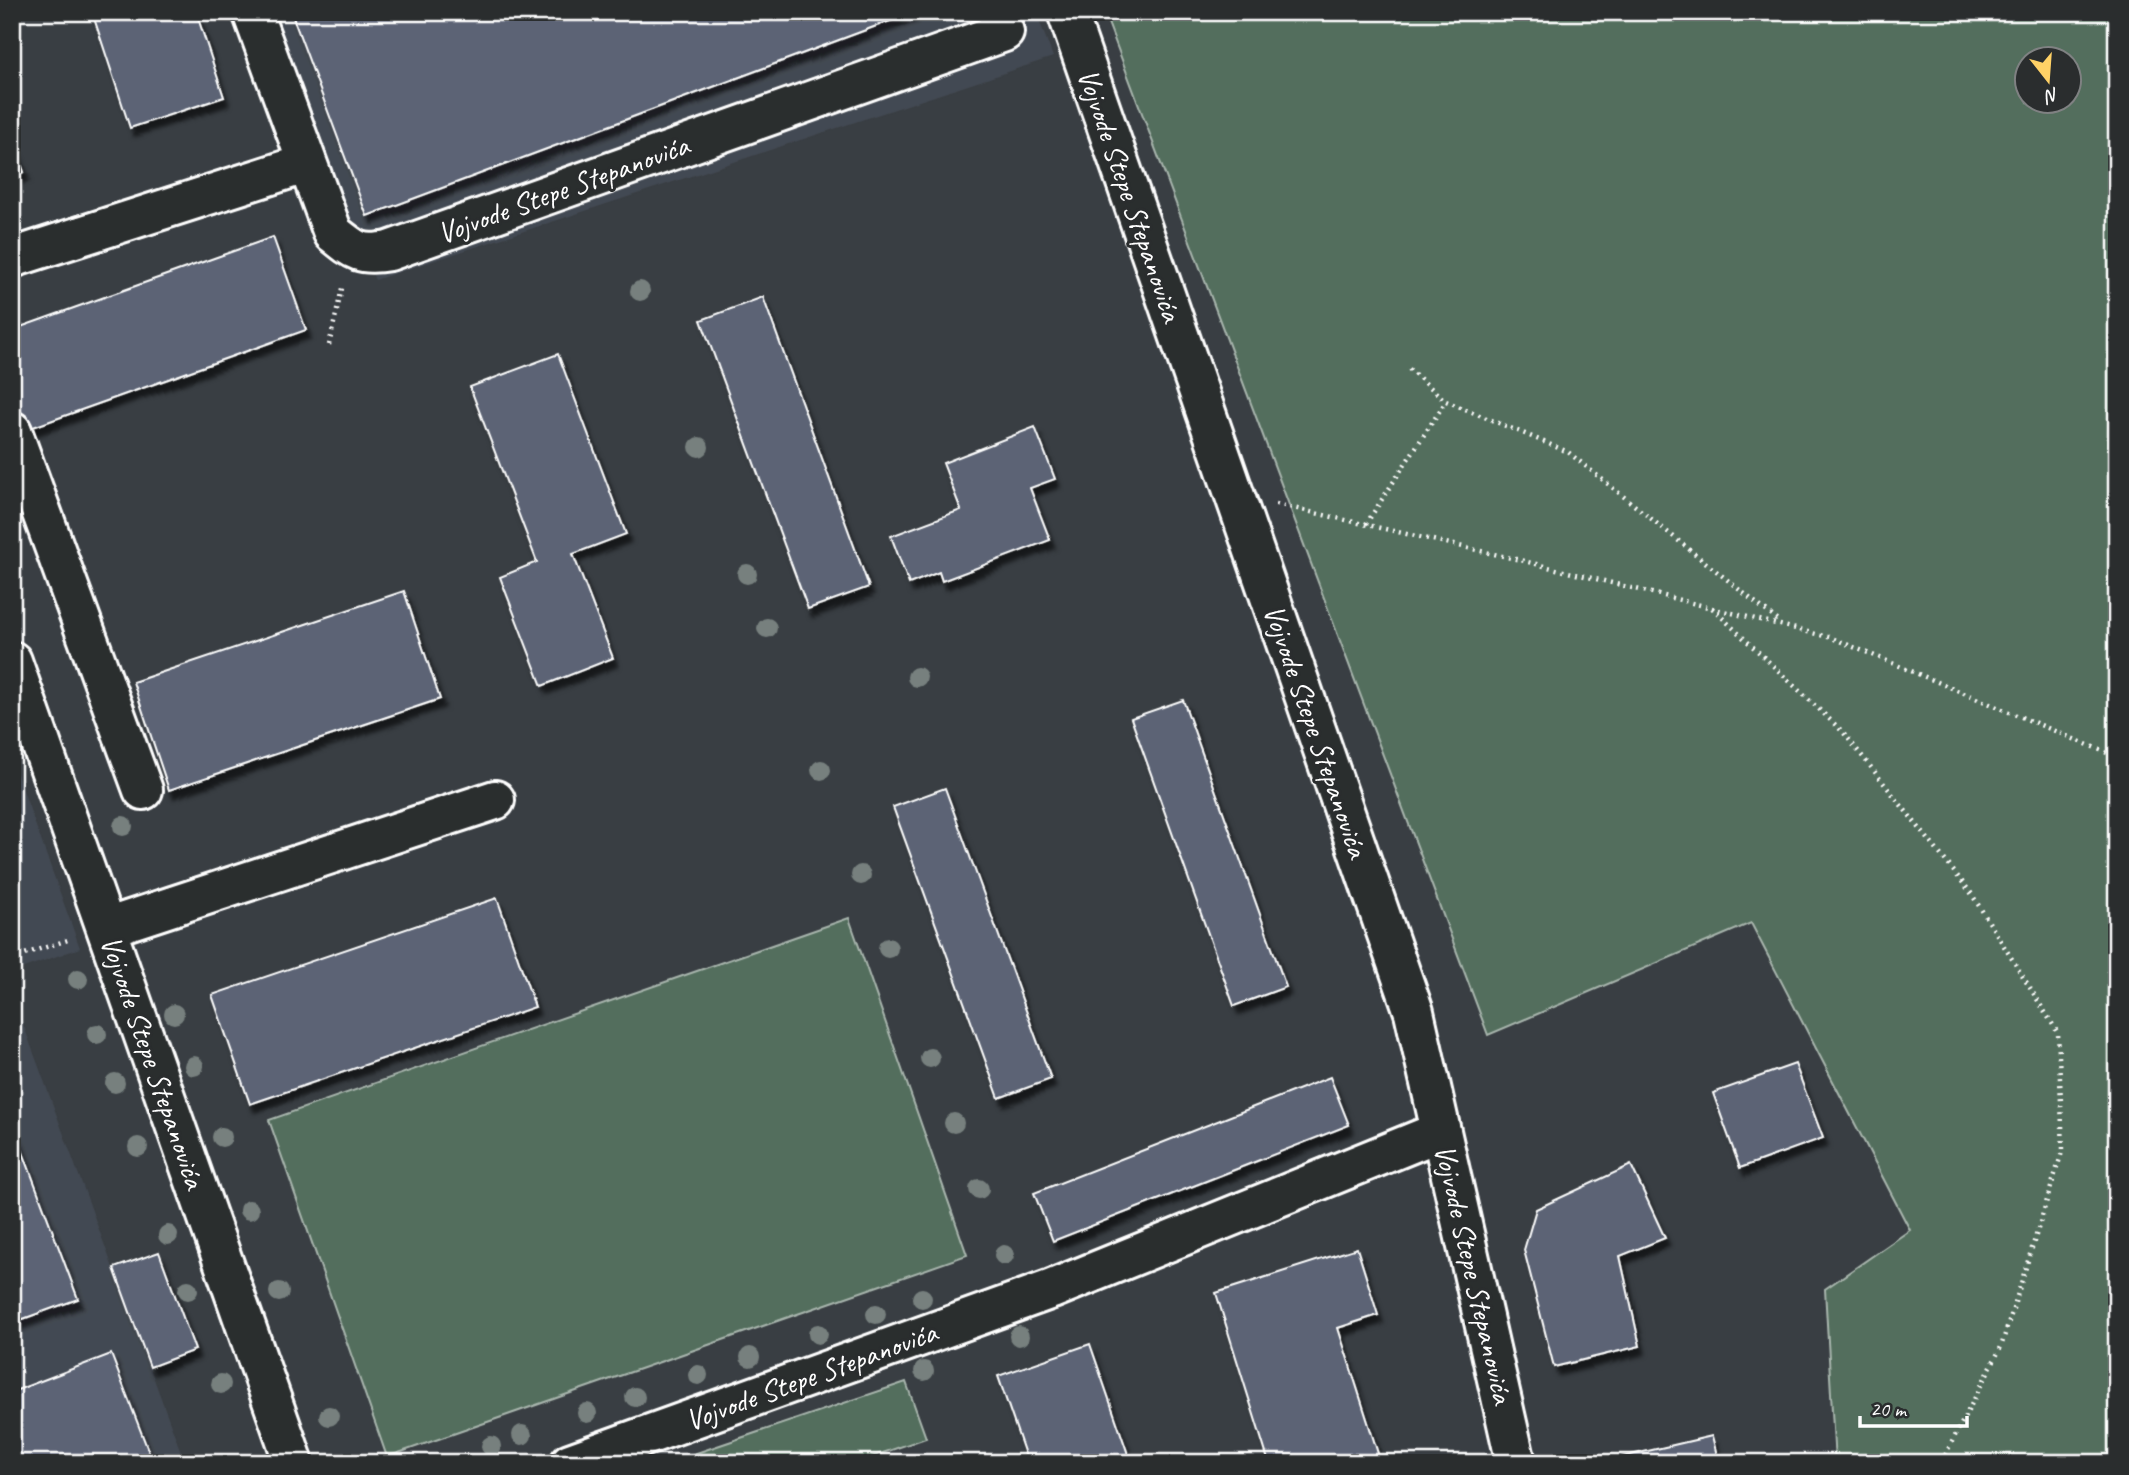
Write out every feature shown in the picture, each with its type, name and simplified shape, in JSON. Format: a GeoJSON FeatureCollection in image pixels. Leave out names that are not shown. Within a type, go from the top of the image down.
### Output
{"type":"FeatureCollection","features":[{"type":"Feature","properties":{"kind":"street"},"geometry":{"type":"LineString","coordinates":[[252,12],[305,164],[333,233],[351,248]]}},
{"type":"Feature","properties":{"kind":"street","name":"Vojvode Stepe Stepanovića"},"geometry":{"type":"LineString","coordinates":[[351,248],[367,255],[389,251],[1004,32],[997,12]]}},
{"type":"Feature","properties":{"kind":"street","name":"Vojvode Stepe Stepanovića"},"geometry":{"type":"LineString","coordinates":[[1067,12],[1414,1012],[1516,1463]]}},
{"type":"Feature","properties":{"kind":"street"},"geometry":{"type":"LineString","coordinates":[[12,258],[305,164]]}},
{"type":"Feature","properties":{"kind":"street"},"geometry":{"type":"LineString","coordinates":[[12,431],[143,790]]}},
{"type":"Feature","properties":{"kind":"street","name":"Vojvode Stepe Stepanovića"},"geometry":{"type":"LineString","coordinates":[[12,661],[295,1463]]}},
{"type":"Feature","properties":{"kind":"street"},"geometry":{"type":"LineString","coordinates":[[106,928],[495,800]]}},
{"type":"Feature","properties":{"kind":"street","name":"Vojvode Stepe Stepanovića"},"geometry":{"type":"LineString","coordinates":[[570,1463],[1052,1289],[1441,1131]]}},
{"type":"Feature","properties":{"kind":"path"},"geometry":{"type":"LineString","coordinates":[[329,345],[351,248]]}},
{"type":"Feature","properties":{"kind":"path"},"geometry":{"type":"LineString","coordinates":[[1409,369],[1446,401],[1568,452],[1785,626]]}},
{"type":"Feature","properties":{"kind":"path"},"geometry":{"type":"LineString","coordinates":[[1366,524],[1446,401]]}},
{"type":"Feature","properties":{"kind":"path"},"geometry":{"type":"LineString","coordinates":[[1234,494],[1832,638],[2117,757]]}},
{"type":"Feature","properties":{"kind":"path"},"geometry":{"type":"LineString","coordinates":[[1712,608],[1843,732],[1971,893],[2057,1033],[2063,1149],[2001,1347],[1941,1463]]}},
{"type":"Feature","properties":{"kind":"path"},"geometry":{"type":"LineString","coordinates":[[12,958],[106,928]]}},
{"type":"Feature","properties":{"kind":"shaded area"},"geometry":{"type":"Polygon","coordinates":[[[263,12],[1036,12],[1053,57],[375,280],[263,12]]]}},
{"type":"Feature","properties":{"kind":"shaded area"},"geometry":{"type":"Polygon","coordinates":[[[16,771],[80,948],[12,972],[12,772],[16,771]]]}},
{"type":"Feature","properties":{"kind":"shaded area"},"geometry":{"type":"Polygon","coordinates":[[[12,994],[185,1463],[12,1463],[12,994]]]}},
{"type":"Feature","properties":{"kind":"green space"},"geometry":{"type":"Polygon","coordinates":[[[1104,12],[2117,12],[2117,1463],[1835,1463],[1825,1289],[1910,1230],[1751,923],[1488,1035],[1104,12]]]}},
{"type":"Feature","properties":{"kind":"green space"},"geometry":{"type":"Polygon","coordinates":[[[849,918],[967,1255],[387,1457],[269,1120],[849,918]]]}},
{"type":"Feature","properties":{"kind":"green space"},"geometry":{"type":"Polygon","coordinates":[[[906,1382],[926,1438],[854,1463],[667,1463],[906,1382]]]}},
{"type":"Feature","properties":{"kind":"building"},"geometry":{"type":"Polygon","coordinates":[[[92,12],[196,12],[224,97],[130,128],[92,12]]]}},
{"type":"Feature","properties":{"kind":"building"},"geometry":{"type":"Polygon","coordinates":[[[291,12],[914,12],[367,216],[291,12]]]}},
{"type":"Feature","properties":{"kind":"building"},"geometry":{"type":"Polygon","coordinates":[[[12,140],[24,172],[12,177],[12,140]]]}},
{"type":"Feature","properties":{"kind":"building"},"geometry":{"type":"Polygon","coordinates":[[[273,237],[306,330],[22,431],[12,404],[12,330],[273,237]]]}},
{"type":"Feature","properties":{"kind":"building"},"geometry":{"type":"Polygon","coordinates":[[[763,297],[869,587],[808,609],[701,320],[763,297]]]}},
{"type":"Feature","properties":{"kind":"building"},"geometry":{"type":"Polygon","coordinates":[[[558,354],[626,534],[573,554],[613,658],[542,686],[500,577],[537,562],[470,387],[558,354]]]}},
{"type":"Feature","properties":{"kind":"building"},"geometry":{"type":"Polygon","coordinates":[[[1035,427],[1055,479],[1030,488],[1050,540],[942,581],[939,572],[909,584],[891,536],[961,510],[943,463],[1035,427]]]}},
{"type":"Feature","properties":{"kind":"building"},"geometry":{"type":"Polygon","coordinates":[[[404,591],[440,699],[169,790],[133,682],[404,591]]]}},
{"type":"Feature","properties":{"kind":"building"},"geometry":{"type":"Polygon","coordinates":[[[1183,700],[1286,987],[1234,1006],[1131,718],[1183,700]]]}},
{"type":"Feature","properties":{"kind":"building"},"geometry":{"type":"Polygon","coordinates":[[[945,788],[1051,1079],[999,1098],[893,807],[945,788]]]}},
{"type":"Feature","properties":{"kind":"building"},"geometry":{"type":"Polygon","coordinates":[[[497,898],[535,1007],[250,1104],[212,995],[497,898]]]}},
{"type":"Feature","properties":{"kind":"building"},"geometry":{"type":"Polygon","coordinates":[[[1795,1064],[1823,1138],[1740,1168],[1713,1093],[1795,1064]]]}},
{"type":"Feature","properties":{"kind":"building"},"geometry":{"type":"Polygon","coordinates":[[[1330,1077],[1349,1125],[1053,1241],[1034,1193],[1330,1077]]]}},
{"type":"Feature","properties":{"kind":"building"},"geometry":{"type":"Polygon","coordinates":[[[12,1123],[78,1299],[12,1323],[12,1123]]]}},
{"type":"Feature","properties":{"kind":"building"},"geometry":{"type":"Polygon","coordinates":[[[1631,1165],[1665,1238],[1620,1256],[1640,1346],[1554,1367],[1524,1250],[1536,1209],[1631,1165]]]}},
{"type":"Feature","properties":{"kind":"building"},"geometry":{"type":"Polygon","coordinates":[[[1357,1248],[1378,1315],[1338,1328],[1381,1463],[1269,1463],[1216,1293],[1357,1248]]]}},
{"type":"Feature","properties":{"kind":"building"},"geometry":{"type":"Polygon","coordinates":[[[159,1252],[195,1350],[150,1367],[114,1268],[159,1252]]]}},
{"type":"Feature","properties":{"kind":"building"},"geometry":{"type":"Polygon","coordinates":[[[1090,1344],[1131,1463],[1028,1463],[998,1376],[1090,1344]]]}},
{"type":"Feature","properties":{"kind":"building"},"geometry":{"type":"Polygon","coordinates":[[[111,1354],[153,1463],[80,1463],[77,1455],[55,1463],[19,1463],[12,1445],[12,1392],[111,1354]]]}},
{"type":"Feature","properties":{"kind":"building"},"geometry":{"type":"Polygon","coordinates":[[[1712,1436],[1719,1463],[1623,1463],[1622,1457],[1712,1436]]]}}]}
